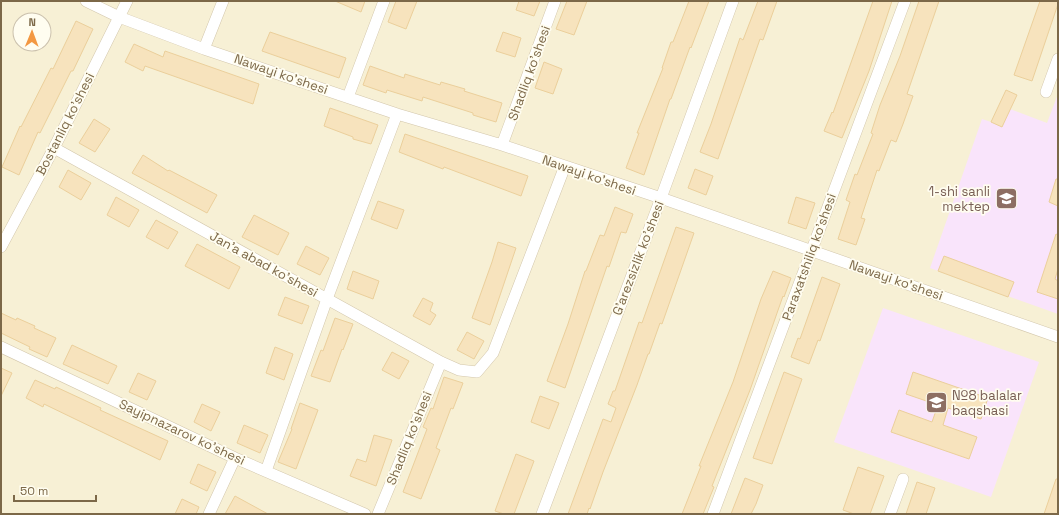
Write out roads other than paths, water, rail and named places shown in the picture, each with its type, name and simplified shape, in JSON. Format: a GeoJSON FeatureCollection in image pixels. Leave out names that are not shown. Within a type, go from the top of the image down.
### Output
{"type":"FeatureCollection","features":[{"type":"Feature","properties":{"kind":"street","name":"Nawayi ko'shesi"},"geometry":{"type":"LineString","coordinates":[[86,1],[119,17],[204,49],[397,114],[502,145],[661,198],[1058,337]]}},
{"type":"Feature","properties":{"kind":"street","name":"Bostanliq ko'shesi"},"geometry":{"type":"LineString","coordinates":[[1,247],[54,148],[127,1]]}},
{"type":"Feature","properties":{"kind":"street"},"geometry":{"type":"LineString","coordinates":[[204,49],[223,1]]}},
{"type":"Feature","properties":{"kind":"street"},"geometry":{"type":"LineString","coordinates":[[348,97],[384,1]]}},
{"type":"Feature","properties":{"kind":"street","name":"Shadliq ko'shesi"},"geometry":{"type":"LineString","coordinates":[[502,145],[555,1]]}},
{"type":"Feature","properties":{"kind":"street","name":"G'arezsizlik ko'shesi"},"geometry":{"type":"LineString","coordinates":[[542,514],[661,198],[733,1]]}},
{"type":"Feature","properties":{"kind":"street","name":"Paraxatshiliq ko'shesi"},"geometry":{"type":"LineString","coordinates":[[714,514],[905,1]]}},
{"type":"Feature","properties":{"kind":"street"},"geometry":{"type":"LineString","coordinates":[[1046,92],[1058,59]]}},
{"type":"Feature","properties":{"kind":"street"},"geometry":{"type":"LineString","coordinates":[[266,471],[327,299],[397,114]]}},
{"type":"Feature","properties":{"kind":"street","name":"Jan'a abad ko'shesi"},"geometry":{"type":"LineString","coordinates":[[54,148],[441,362],[459,370],[476,372],[493,352],[565,166]]}},
{"type":"Feature","properties":{"kind":"street","name":"Sayipnazarov ko'shesi"},"geometry":{"type":"LineString","coordinates":[[1,347],[235,458],[365,514]]}},
{"type":"Feature","properties":{"kind":"street","name":"Shadliq ko'shesi"},"geometry":{"type":"LineString","coordinates":[[378,514],[441,362]]}},
{"type":"Feature","properties":{"kind":"street"},"geometry":{"type":"LineString","coordinates":[[209,514],[235,458]]}},
{"type":"Feature","properties":{"kind":"street"},"geometry":{"type":"LineString","coordinates":[[890,514],[903,479]]}},
{"type":"Feature","properties":{"kind":"place","name":"1-shi sanli mektep"},"geometry":{"type":"Point","coordinates":[1006,198]}},
{"type":"Feature","properties":{"kind":"place","name":"№8 balalar baqshasi"},"geometry":{"type":"Point","coordinates":[937,402]}}]}
